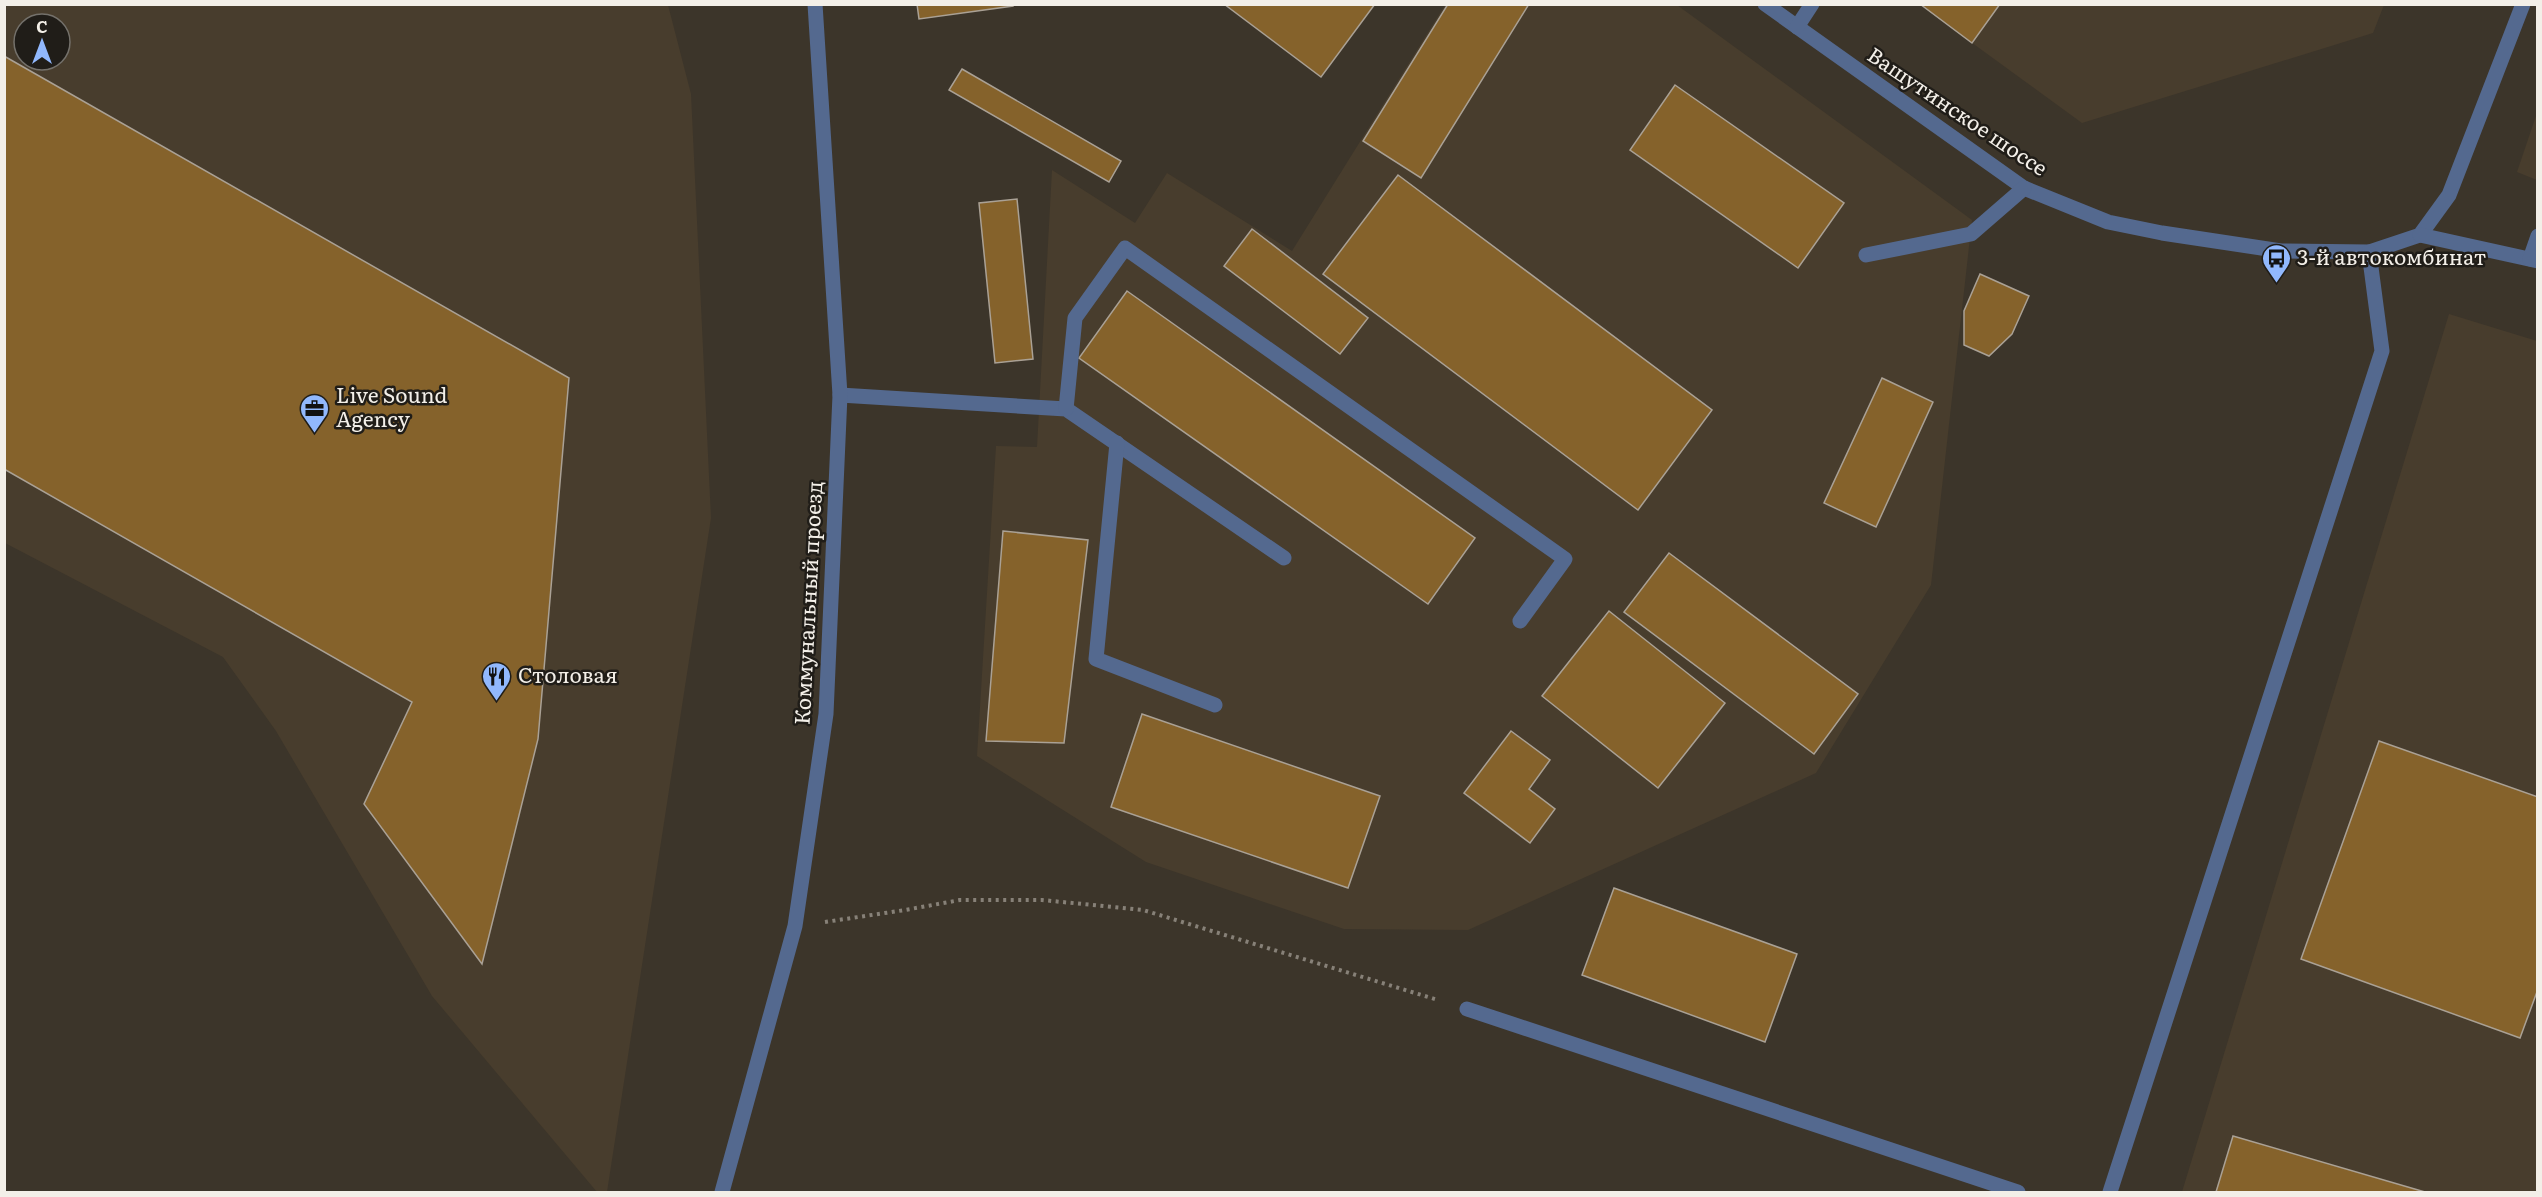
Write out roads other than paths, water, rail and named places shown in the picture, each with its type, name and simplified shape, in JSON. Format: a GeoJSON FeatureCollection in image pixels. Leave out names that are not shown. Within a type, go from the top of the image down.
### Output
{"type":"FeatureCollection","features":[{"type":"Feature","properties":{"kind":"street","name":"Коммунальный проезд"},"geometry":{"type":"LineString","coordinates":[[722,1192],[795,926],[826,714],[840,395],[815,4]]}},
{"type":"Feature","properties":{"kind":"street","name":"Вашутинское шоссе"},"geometry":{"type":"LineString","coordinates":[[1765,4],[2024,188],[2108,222],[2230,245],[2281,251],[2369,252],[2420,235]]}},
{"type":"Feature","properties":{"kind":"street"},"geometry":{"type":"LineString","coordinates":[[1797,27],[1812,4]]}},
{"type":"Feature","properties":{"kind":"street"},"geometry":{"type":"LineString","coordinates":[[2523,4],[2449,195],[2420,235],[2534,260],[2538,236]]}},
{"type":"Feature","properties":{"kind":"street"},"geometry":{"type":"LineString","coordinates":[[1866,255],[1971,234],[2024,188]]}},
{"type":"Feature","properties":{"kind":"street"},"geometry":{"type":"LineString","coordinates":[[1066,409],[1075,318],[1125,248],[1565,559],[1520,621]]}},
{"type":"Feature","properties":{"kind":"street"},"geometry":{"type":"LineString","coordinates":[[2110,1192],[2382,351],[2369,252]]}},
{"type":"Feature","properties":{"kind":"street"},"geometry":{"type":"LineString","coordinates":[[840,395],[1066,409],[1284,558]]}},
{"type":"Feature","properties":{"kind":"street"},"geometry":{"type":"LineString","coordinates":[[1117,443],[1096,659],[1215,705]]}},
{"type":"Feature","properties":{"kind":"street"},"geometry":{"type":"LineString","coordinates":[[1467,1009],[2018,1192]]}},
{"type":"Feature","properties":{"kind":"place","name":"3-й автокомбинат"},"geometry":{"type":"Point","coordinates":[2276,284]}},
{"type":"Feature","properties":{"kind":"place","name":"Live Sound Agency"},"geometry":{"type":"Point","coordinates":[315,434]}},
{"type":"Feature","properties":{"kind":"place","name":"Столовая"},"geometry":{"type":"Point","coordinates":[497,702]}}]}
